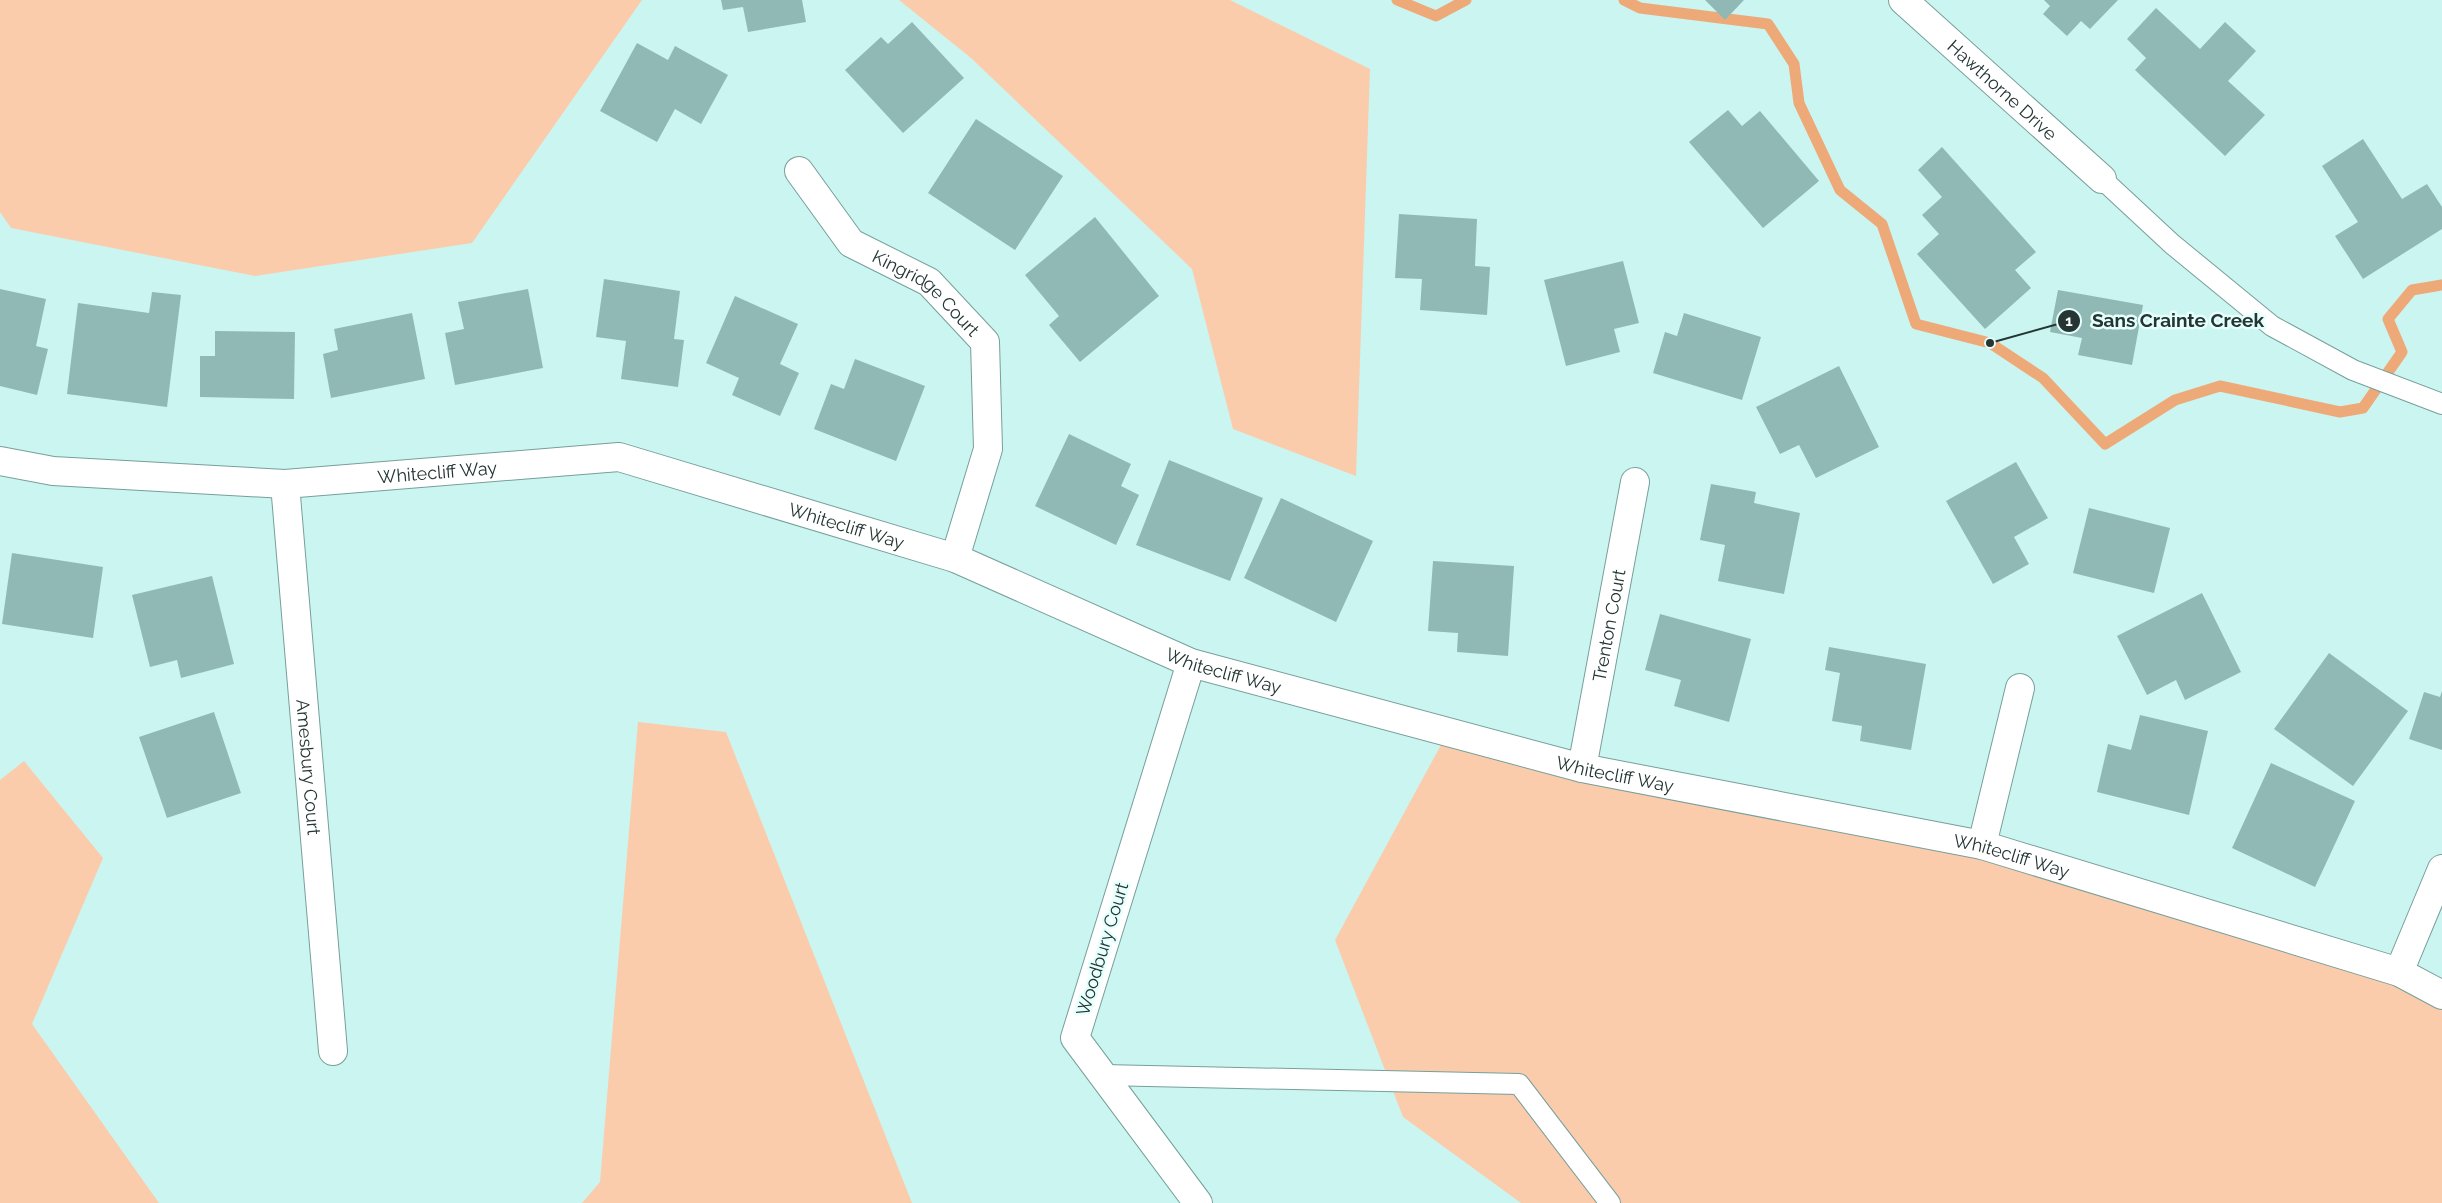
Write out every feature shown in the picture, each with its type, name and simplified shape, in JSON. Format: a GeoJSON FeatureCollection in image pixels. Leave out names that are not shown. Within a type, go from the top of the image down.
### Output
{"type":"FeatureCollection","features":[{"type":"Feature","properties":{"kind":"street","name":"Hawthorne Drive"},"geometry":{"type":"LineString","coordinates":[[1903,0],[2102,179]]}},
{"type":"Feature","properties":{"kind":"street","name":"Kingridge Court"},"geometry":{"type":"LineString","coordinates":[[799,171],[852,243],[929,282],[985,342],[988,449],[955,558]]}},
{"type":"Feature","properties":{"kind":"street","name":"Whitecliff Way"},"geometry":{"type":"LineString","coordinates":[[0,461],[53,471],[285,484],[619,457],[955,558],[1191,663],[1582,768],[1982,845],[2399,972],[2442,994]]}},
{"type":"Feature","properties":{"kind":"street","name":"Trenton Court"},"geometry":{"type":"LineString","coordinates":[[1582,768],[1635,482]]}},
{"type":"Feature","properties":{"kind":"street","name":"Amesbury Court"},"geometry":{"type":"LineString","coordinates":[[285,484],[333,1051]]}},
{"type":"Feature","properties":{"kind":"street","name":"Woodbury Court"},"geometry":{"type":"LineString","coordinates":[[1191,663],[1075,1038],[1198,1203]]}},
{"type":"Feature","properties":{"kind":"street"},"geometry":{"type":"LineString","coordinates":[[1982,845],[2020,688]]}},
{"type":"Feature","properties":{"kind":"street"},"geometry":{"type":"LineString","coordinates":[[2399,972],[2442,869]]}},
{"type":"Feature","properties":{"kind":"lane"},"geometry":{"type":"LineString","coordinates":[[2102,179],[2172,244],[2272,326],[2352,370],[2442,404]]}},
{"type":"Feature","properties":{"kind":"lane"},"geometry":{"type":"LineString","coordinates":[[1103,1075],[1519,1084],[1610,1203]]}},
{"type":"Feature","properties":{"kind":"shaded area"},"geometry":{"type":"Polygon","coordinates":[[[0,0],[642,0],[472,243],[255,276],[11,228],[0,212],[0,0]]]}},
{"type":"Feature","properties":{"kind":"shaded area"},"geometry":{"type":"Polygon","coordinates":[[[899,0],[1230,0],[1370,69],[1356,476],[1233,429],[1192,269],[971,58],[899,0]]]}},
{"type":"Feature","properties":{"kind":"shaded area"},"geometry":{"type":"Polygon","coordinates":[[[638,722],[726,732],[912,1203],[582,1203],[600,1182],[638,722]]]}},
{"type":"Feature","properties":{"kind":"shaded area"},"geometry":{"type":"Polygon","coordinates":[[[1448,732],[1982,845],[2442,995],[2442,1203],[1521,1203],[1403,1117],[1335,940],[1448,732]]]}},
{"type":"Feature","properties":{"kind":"shaded area"},"geometry":{"type":"Polygon","coordinates":[[[24,761],[103,858],[32,1024],[159,1203],[0,1203],[0,780],[24,761]]]}},
{"type":"Feature","properties":{"kind":"building"},"geometry":{"type":"Polygon","coordinates":[[[721,0],[802,0],[806,22],[748,32],[743,7],[723,10],[721,0]]]}},
{"type":"Feature","properties":{"kind":"building"},"geometry":{"type":"Polygon","coordinates":[[[1705,0],[1744,0],[1725,20],[1705,0]]]}},
{"type":"Feature","properties":{"kind":"building"},"geometry":{"type":"Polygon","coordinates":[[[2044,0],[2118,0],[2090,29],[2081,21],[2067,36],[2043,14],[2050,6],[2044,0]]]}},
{"type":"Feature","properties":{"kind":"building"},"geometry":{"type":"Polygon","coordinates":[[[2156,8],[2200,49],[2225,22],[2256,51],[2228,81],[2265,115],[2225,156],[2135,70],[2146,58],[2127,39],[2156,8]]]}},
{"type":"Feature","properties":{"kind":"building"},"geometry":{"type":"Polygon","coordinates":[[[912,22],[964,78],[903,133],[845,70],[881,37],[888,44],[912,22]]]}},
{"type":"Feature","properties":{"kind":"building"},"geometry":{"type":"Polygon","coordinates":[[[637,43],[668,60],[675,46],[728,75],[701,124],[675,109],[657,142],[600,111],[637,43]]]}},
{"type":"Feature","properties":{"kind":"building"},"geometry":{"type":"Polygon","coordinates":[[[1728,110],[1742,126],[1760,111],[1819,181],[1763,228],[1689,142],[1728,110]]]}},
{"type":"Feature","properties":{"kind":"building"},"geometry":{"type":"Polygon","coordinates":[[[976,119],[1063,176],[1015,250],[928,193],[976,119]]]}},
{"type":"Feature","properties":{"kind":"building"},"geometry":{"type":"Polygon","coordinates":[[[2363,139],[2402,199],[2427,184],[2442,207],[2442,229],[2363,279],[2335,236],[2358,222],[2322,166],[2363,139]]]}},
{"type":"Feature","properties":{"kind":"building"},"geometry":{"type":"Polygon","coordinates":[[[1942,147],[2036,252],[2015,270],[2031,288],[1985,329],[1917,254],[1939,234],[1922,215],[1942,197],[1918,170],[1942,147]]]}},
{"type":"Feature","properties":{"kind":"building"},"geometry":{"type":"Polygon","coordinates":[[[1399,214],[1477,219],[1475,266],[1490,267],[1487,315],[1420,310],[1422,279],[1395,278],[1399,214]]]}},
{"type":"Feature","properties":{"kind":"building"},"geometry":{"type":"Polygon","coordinates":[[[1095,217],[1159,296],[1080,362],[1049,325],[1059,316],[1025,275],[1095,217]]]}},
{"type":"Feature","properties":{"kind":"building"},"geometry":{"type":"Polygon","coordinates":[[[1623,261],[1639,323],[1614,329],[1620,352],[1566,366],[1544,280],[1623,261]]]}},
{"type":"Feature","properties":{"kind":"building"},"geometry":{"type":"Polygon","coordinates":[[[604,279],[680,291],[674,339],[684,340],[678,387],[621,379],[626,341],[596,337],[604,279]]]}},
{"type":"Feature","properties":{"kind":"building"},"geometry":{"type":"Polygon","coordinates":[[[0,289],[46,299],[36,346],[48,349],[37,395],[0,386],[0,289]]]}},
{"type":"Feature","properties":{"kind":"building"},"geometry":{"type":"Polygon","coordinates":[[[528,289],[543,368],[455,385],[445,333],[464,329],[458,302],[528,289]]]}},
{"type":"Feature","properties":{"kind":"building"},"geometry":{"type":"Polygon","coordinates":[[[2058,290],[2143,305],[2132,365],[2078,355],[2082,338],[2050,332],[2058,290]]]}},
{"type":"Feature","properties":{"kind":"building"},"geometry":{"type":"Polygon","coordinates":[[[152,292],[181,295],[167,407],[67,394],[78,303],[149,313],[152,292]]]}},
{"type":"Feature","properties":{"kind":"building"},"geometry":{"type":"Polygon","coordinates":[[[735,296],[798,324],[780,364],[799,373],[780,416],[732,395],[739,378],[706,363],[735,296]]]}},
{"type":"Feature","properties":{"kind":"building"},"geometry":{"type":"Polygon","coordinates":[[[412,313],[425,379],[331,398],[323,354],[338,350],[334,329],[412,313]]]}},
{"type":"Feature","properties":{"kind":"building"},"geometry":{"type":"Polygon","coordinates":[[[1684,313],[1761,337],[1742,400],[1653,373],[1665,332],[1677,336],[1684,313]]]}},
{"type":"Feature","properties":{"kind":"building"},"geometry":{"type":"Polygon","coordinates":[[[215,331],[295,332],[294,399],[200,397],[200,356],[215,356],[215,331]]]}},
{"type":"Feature","properties":{"kind":"building"},"geometry":{"type":"Polygon","coordinates":[[[855,359],[925,386],[896,461],[814,429],[831,384],[844,389],[855,359]]]}},
{"type":"Feature","properties":{"kind":"building"},"geometry":{"type":"Polygon","coordinates":[[[1839,366],[1879,447],[1816,478],[1799,445],[1780,454],[1756,407],[1839,366]]]}},
{"type":"Feature","properties":{"kind":"building"},"geometry":{"type":"Polygon","coordinates":[[[1069,434],[1131,464],[1121,486],[1139,495],[1116,545],[1035,506],[1069,434]]]}},
{"type":"Feature","properties":{"kind":"building"},"geometry":{"type":"Polygon","coordinates":[[[1169,460],[1263,498],[1230,581],[1136,545],[1169,460]]]}},
{"type":"Feature","properties":{"kind":"building"},"geometry":{"type":"Polygon","coordinates":[[[2016,462],[2048,518],[2014,537],[2029,564],[1993,584],[1946,501],[2016,462]]]}},
{"type":"Feature","properties":{"kind":"building"},"geometry":{"type":"Polygon","coordinates":[[[1711,484],[1756,492],[1754,503],[1800,513],[1784,594],[1718,581],[1725,545],[1700,540],[1711,484]]]}},
{"type":"Feature","properties":{"kind":"building"},"geometry":{"type":"Polygon","coordinates":[[[1281,498],[1373,541],[1336,622],[1244,578],[1281,498]]]}},
{"type":"Feature","properties":{"kind":"building"},"geometry":{"type":"Polygon","coordinates":[[[2089,508],[2170,528],[2154,593],[2073,573],[2089,508]]]}},
{"type":"Feature","properties":{"kind":"building"},"geometry":{"type":"Polygon","coordinates":[[[12,553],[103,567],[93,638],[2,624],[12,553]]]}},
{"type":"Feature","properties":{"kind":"building"},"geometry":{"type":"Polygon","coordinates":[[[1433,561],[1514,566],[1508,656],[1457,652],[1458,633],[1428,631],[1433,561]]]}},
{"type":"Feature","properties":{"kind":"building"},"geometry":{"type":"Polygon","coordinates":[[[212,576],[234,664],[181,678],[177,660],[150,667],[132,595],[212,576]]]}},
{"type":"Feature","properties":{"kind":"building"},"geometry":{"type":"Polygon","coordinates":[[[2202,593],[2241,672],[2185,700],[2176,680],[2147,695],[2117,636],[2202,593]]]}},
{"type":"Feature","properties":{"kind":"building"},"geometry":{"type":"Polygon","coordinates":[[[1660,614],[1751,639],[1729,722],[1674,706],[1681,680],[1645,670],[1660,614]]]}},
{"type":"Feature","properties":{"kind":"building"},"geometry":{"type":"Polygon","coordinates":[[[1829,647],[1926,664],[1911,750],[1860,741],[1862,726],[1832,721],[1840,673],[1825,670],[1829,647]]]}},
{"type":"Feature","properties":{"kind":"building"},"geometry":{"type":"Polygon","coordinates":[[[2329,653],[2408,711],[2353,786],[2274,729],[2329,653]]]}},
{"type":"Feature","properties":{"kind":"building"},"geometry":{"type":"Polygon","coordinates":[[[2442,691],[2442,750],[2409,739],[2424,692],[2440,697],[2442,691]]]}},
{"type":"Feature","properties":{"kind":"building"},"geometry":{"type":"Polygon","coordinates":[[[214,712],[241,793],[167,818],[139,737],[214,712]]]}},
{"type":"Feature","properties":{"kind":"building"},"geometry":{"type":"Polygon","coordinates":[[[2140,715],[2208,731],[2189,815],[2097,792],[2108,744],[2131,750],[2140,715]]]}},
{"type":"Feature","properties":{"kind":"building"},"geometry":{"type":"Polygon","coordinates":[[[2271,763],[2355,801],[2315,887],[2232,848],[2271,763]]]}},
{"type":"Feature","properties":{"kind":"waterway"},"geometry":{"type":"LineString","coordinates":[[1397,0],[1436,16],[1466,0]]}},
{"type":"Feature","properties":{"kind":"waterway"},"geometry":{"type":"LineString","coordinates":[[1624,0],[1640,8],[1768,24],[1794,64],[1799,103],[1840,190],[1882,224],[1916,324],[1990,343],[2043,378],[2105,444],[2175,400],[2220,386],[2340,412],[2363,408],[2402,352],[2388,319],[2412,290],[2442,285]]}},
{"type":"Feature","properties":{"kind":"place","name":"Sans Crainte Creek"},"geometry":{"type":"Point","coordinates":[1990,343]}}]}
